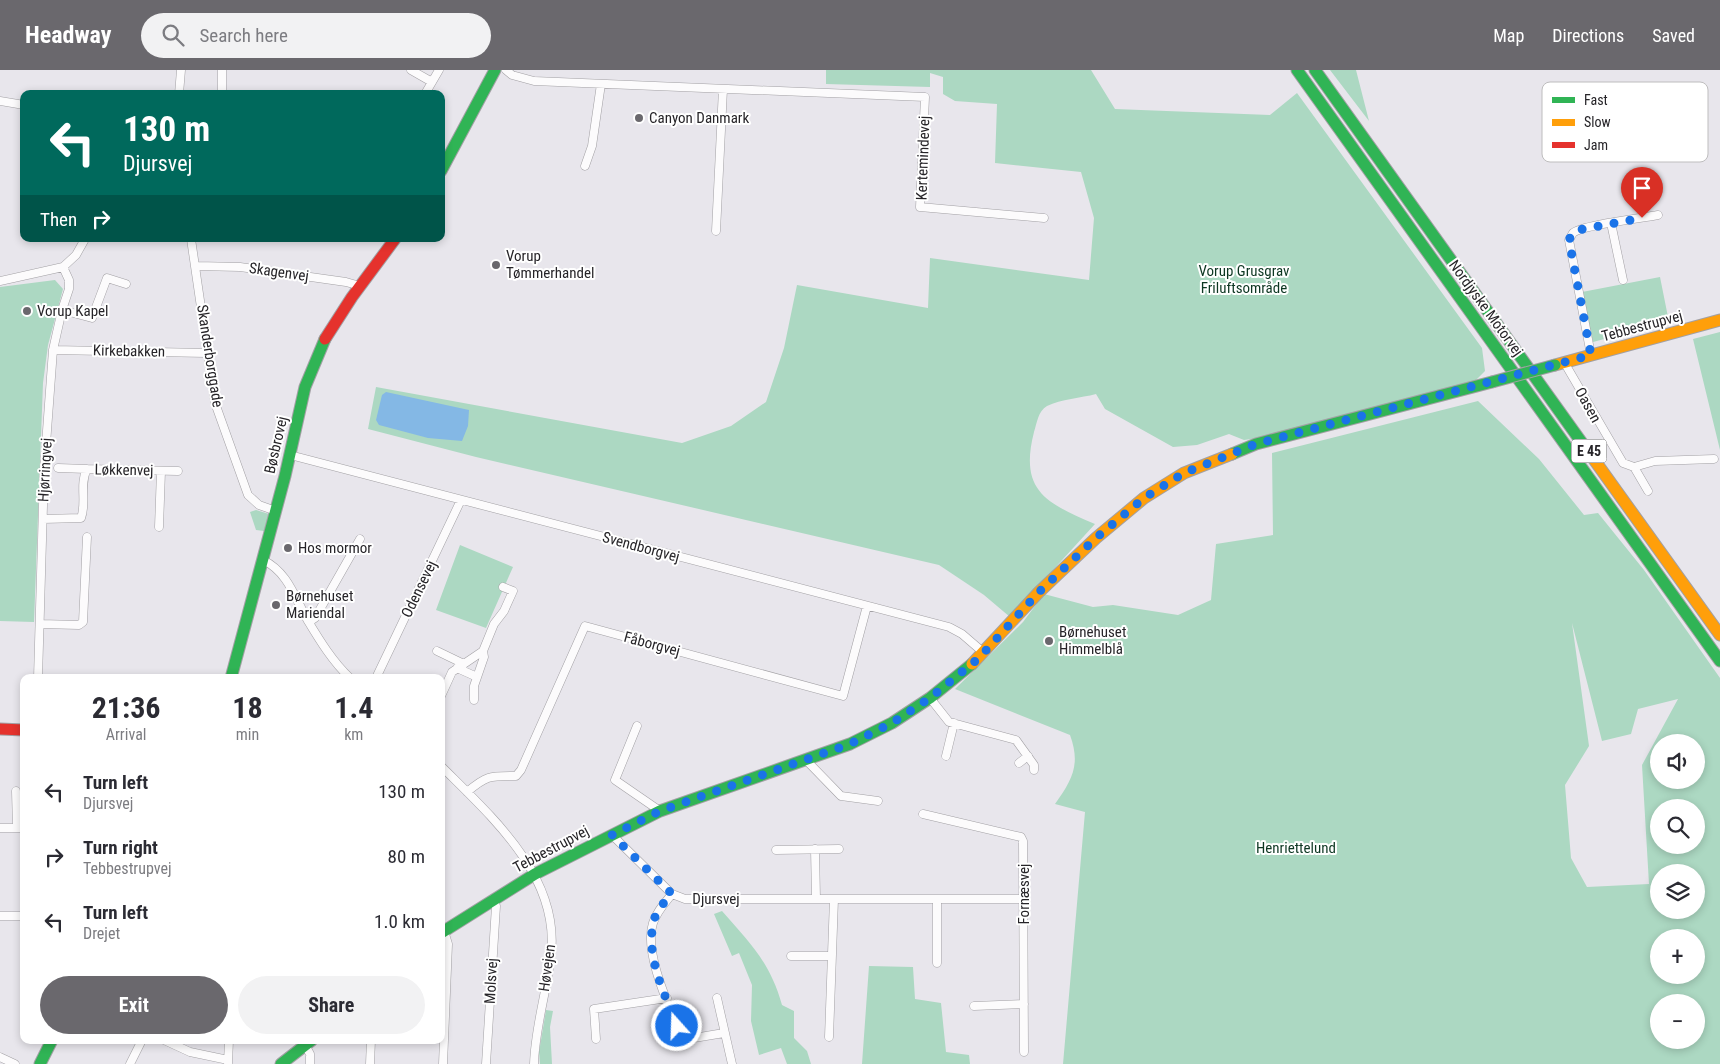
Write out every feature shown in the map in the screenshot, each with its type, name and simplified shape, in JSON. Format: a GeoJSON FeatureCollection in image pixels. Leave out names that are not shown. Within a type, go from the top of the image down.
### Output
{"type":"FeatureCollection","features":[{"type":"Feature","properties":{"kind":"main road"},"geometry":{"type":"LineString","coordinates":[[445,164],[495,70]]}},
{"type":"Feature","properties":{"kind":"main road","name":"Nordjyske Motorvej"},"geometry":{"type":"LineString","coordinates":[[1297,70],[1720,661]]}},
{"type":"Feature","properties":{"kind":"main road","name":"Nordjyske Motorvej"},"geometry":{"type":"LineString","coordinates":[[1315,70],[1720,635]]}},
{"type":"Feature","properties":{"kind":"main road","name":"Bøsbrovej"},"geometry":{"type":"LineString","coordinates":[[232,674],[264,560],[302,399],[315,359],[325,338],[393,242]]}},
{"type":"Feature","properties":{"kind":"main road","name":"Tebbestrupvej"},"geometry":{"type":"LineString","coordinates":[[445,931],[535,874],[660,811],[806,760],[865,737],[930,698],[984,653],[1039,592],[1096,538],[1144,498],[1184,473],[1256,444],[1720,320]]}},
{"type":"Feature","properties":{"kind":"main road"},"geometry":{"type":"LineString","coordinates":[[0,730],[20,730]]}},
{"type":"Feature","properties":{"kind":"main road"},"geometry":{"type":"LineString","coordinates":[[40,1064],[50,1044]]}},
{"type":"Feature","properties":{"kind":"main road"},"geometry":{"type":"LineString","coordinates":[[281,1064],[307,1044]]}},
{"type":"Feature","properties":{"kind":"street"},"geometry":{"type":"LineString","coordinates":[[179,90],[181,70]]}},
{"type":"Feature","properties":{"kind":"street"},"geometry":{"type":"LineString","coordinates":[[222,70],[222,90]]}},
{"type":"Feature","properties":{"kind":"street"},"geometry":{"type":"LineString","coordinates":[[411,70],[432,82]]}},
{"type":"Feature","properties":{"kind":"street"},"geometry":{"type":"LineString","coordinates":[[427,90],[439,70]]}},
{"type":"Feature","properties":{"kind":"street","name":"Kertemindevej"},"geometry":{"type":"LineString","coordinates":[[506,70],[512,75],[534,82],[925,97],[920,207],[1044,218]]}},
{"type":"Feature","properties":{"kind":"street"},"geometry":{"type":"LineString","coordinates":[[585,166],[592,146],[601,84]]}},
{"type":"Feature","properties":{"kind":"street"},"geometry":{"type":"LineString","coordinates":[[716,231],[723,89]]}},
{"type":"Feature","properties":{"kind":"street"},"geometry":{"type":"LineString","coordinates":[[0,101],[20,104]]}},
{"type":"Feature","properties":{"kind":"street"},"geometry":{"type":"LineString","coordinates":[[1591,355],[1569,240],[1572,234],[1578,230],[1658,215]]}},
{"type":"Feature","properties":{"kind":"street"},"geometry":{"type":"LineString","coordinates":[[1611,223],[1623,280]]}},
{"type":"Feature","properties":{"kind":"street"},"geometry":{"type":"LineString","coordinates":[[0,281],[63,267],[76,255],[83,242]]}},
{"type":"Feature","properties":{"kind":"street","name":"Skanderborggade"},"geometry":{"type":"LineString","coordinates":[[192,242],[197,266],[206,353],[215,403],[248,495],[254,503],[276,510]]}},
{"type":"Feature","properties":{"kind":"street","name":"Skagenvej"},"geometry":{"type":"LineString","coordinates":[[197,266],[240,267],[346,282],[360,286]]}},
{"type":"Feature","properties":{"kind":"street","name":"Hjørringvej"},"geometry":{"type":"LineString","coordinates":[[38,674],[43,519],[52,350],[69,289],[69,280],[63,267]]}},
{"type":"Feature","properties":{"kind":"street"},"geometry":{"type":"LineString","coordinates":[[62,310],[92,318],[107,278],[126,284]]}},
{"type":"Feature","properties":{"kind":"street","name":"Kirkebakken"},"geometry":{"type":"LineString","coordinates":[[52,350],[206,353]]}},
{"type":"Feature","properties":{"kind":"street","name":"Oasen"},"geometry":{"type":"LineString","coordinates":[[1559,364],[1622,463],[1634,467],[1648,491]]}},
{"type":"Feature","properties":{"kind":"street","name":"Svendborgvej"},"geometry":{"type":"LineString","coordinates":[[290,455],[949,627],[962,634],[984,653]]}},
{"type":"Feature","properties":{"kind":"street"},"geometry":{"type":"LineString","coordinates":[[1634,467],[1655,461],[1714,459]]}},
{"type":"Feature","properties":{"kind":"street","name":"Løkkenvej"},"geometry":{"type":"LineString","coordinates":[[58,468],[178,471]]}},
{"type":"Feature","properties":{"kind":"street","name":"Løkkenvej"},"geometry":{"type":"LineString","coordinates":[[43,519],[80,518],[83,512],[84,475],[87,469]]}},
{"type":"Feature","properties":{"kind":"street","name":"Løkkenvej"},"geometry":{"type":"LineString","coordinates":[[159,527],[161,471]]}},
{"type":"Feature","properties":{"kind":"street","name":"Odensevej"},"geometry":{"type":"LineString","coordinates":[[378,674],[461,500]]}},
{"type":"Feature","properties":{"kind":"street"},"geometry":{"type":"LineString","coordinates":[[40,624],[79,625],[83,622],[86,537]]}},
{"type":"Feature","properties":{"kind":"street"},"geometry":{"type":"LineString","coordinates":[[309,622],[315,618],[360,540]]}},
{"type":"Feature","properties":{"kind":"street"},"geometry":{"type":"LineString","coordinates":[[264,560],[282,572],[309,622],[327,650],[347,674]]}},
{"type":"Feature","properties":{"kind":"street"},"geometry":{"type":"LineString","coordinates":[[474,700],[476,677],[484,657],[483,651],[494,624],[504,611],[513,591],[503,587]]}},
{"type":"Feature","properties":{"kind":"street","name":"Fåborgvej"},"geometry":{"type":"LineString","coordinates":[[467,792],[482,779],[492,775],[516,776],[521,770],[585,626],[843,696],[867,606]]}},
{"type":"Feature","properties":{"kind":"street"},"geometry":{"type":"LineString","coordinates":[[437,651],[476,677]]}},
{"type":"Feature","properties":{"kind":"street"},"geometry":{"type":"LineString","coordinates":[[445,687],[452,672],[483,651]]}},
{"type":"Feature","properties":{"kind":"street"},"geometry":{"type":"LineString","coordinates":[[930,698],[948,722],[1016,740],[1034,765],[1034,770]]}},
{"type":"Feature","properties":{"kind":"street"},"geometry":{"type":"LineString","coordinates":[[946,756],[954,723]]}},
{"type":"Feature","properties":{"kind":"street"},"geometry":{"type":"LineString","coordinates":[[637,726],[615,780],[660,811]]}},
{"type":"Feature","properties":{"kind":"street"},"geometry":{"type":"LineString","coordinates":[[1019,763],[1028,756]]}},
{"type":"Feature","properties":{"kind":"street"},"geometry":{"type":"LineString","coordinates":[[806,760],[841,796],[878,801]]}},
{"type":"Feature","properties":{"kind":"street","name":"Høvejen"},"geometry":{"type":"LineString","coordinates":[[445,770],[504,833],[535,874],[548,910],[552,932],[551,954],[534,1044],[534,1064]]}},
{"type":"Feature","properties":{"kind":"street"},"geometry":{"type":"LineString","coordinates":[[0,828],[20,828],[16,791]]}},
{"type":"Feature","properties":{"kind":"street","name":"Fornæsvej"},"geometry":{"type":"LineString","coordinates":[[923,814],[1021,837],[1023,841],[1024,1052]]}},
{"type":"Feature","properties":{"kind":"street","name":"Djursvej"},"geometry":{"type":"LineString","coordinates":[[612,835],[672,894],[692,900],[1024,899]]}},
{"type":"Feature","properties":{"kind":"street"},"geometry":{"type":"LineString","coordinates":[[815,849],[816,899]]}},
{"type":"Feature","properties":{"kind":"street"},"geometry":{"type":"LineString","coordinates":[[776,850],[840,849]]}},
{"type":"Feature","properties":{"kind":"street"},"geometry":{"type":"LineString","coordinates":[[672,894],[658,910],[652,925],[652,954],[682,1040],[724,1033]]}},
{"type":"Feature","properties":{"kind":"street","name":"Molsvej"},"geometry":{"type":"LineString","coordinates":[[486,1064],[496,906],[493,899]]}},
{"type":"Feature","properties":{"kind":"street"},"geometry":{"type":"LineString","coordinates":[[829,1037],[834,899]]}},
{"type":"Feature","properties":{"kind":"street"},"geometry":{"type":"LineString","coordinates":[[937,899],[937,963]]}},
{"type":"Feature","properties":{"kind":"street"},"geometry":{"type":"LineString","coordinates":[[0,916],[20,916]]}},
{"type":"Feature","properties":{"kind":"street"},"geometry":{"type":"LineString","coordinates":[[445,937],[448,944],[445,1016]]}},
{"type":"Feature","properties":{"kind":"street"},"geometry":{"type":"LineString","coordinates":[[791,956],[832,956]]}},
{"type":"Feature","properties":{"kind":"street"},"geometry":{"type":"LineString","coordinates":[[596,1039],[594,1009],[667,998]]}},
{"type":"Feature","properties":{"kind":"street"},"geometry":{"type":"LineString","coordinates":[[717,998],[732,1064]]}},
{"type":"Feature","properties":{"kind":"street"},"geometry":{"type":"LineString","coordinates":[[974,1006],[1024,1004]]}},
{"type":"Feature","properties":{"kind":"street"},"geometry":{"type":"LineString","coordinates":[[130,1064],[140,1044]]}},
{"type":"Feature","properties":{"kind":"street"},"geometry":{"type":"LineString","coordinates":[[173,1044],[190,1052],[228,1062],[229,1044]]}},
{"type":"Feature","properties":{"kind":"street"},"geometry":{"type":"LineString","coordinates":[[308,1044],[310,1064]]}},
{"type":"Feature","properties":{"kind":"street"},"geometry":{"type":"LineString","coordinates":[[370,1064],[371,1044]]}},
{"type":"Feature","properties":{"kind":"street"},"geometry":{"type":"LineString","coordinates":[[443,1064],[444,1044]]}},
{"type":"Feature","properties":{"kind":"street"},"geometry":{"type":"LineString","coordinates":[[0,1057],[15,1064]]}},
{"type":"Feature","properties":{"kind":"green space","name":"Vorup Grusgrav Friluftsområde"},"geometry":{"type":"Polygon","coordinates":[[[826,70],[1091,70],[1115,109],[1270,115],[1297,93],[1482,348],[1485,371],[1475,381],[1265,437],[1244,440],[1229,434],[1197,445],[1173,447],[1105,409],[1096,394],[1065,400],[1047,406],[1038,418],[1030,452],[1030,468],[1034,482],[1040,492],[1050,501],[1095,524],[1010,617],[984,595],[939,565],[476,457],[368,429],[376,387],[682,443],[731,426],[766,402],[784,348],[797,285],[928,308],[930,258],[1089,280],[1094,218],[1081,172],[995,163],[997,104],[955,101],[943,94],[943,77],[930,73],[930,87],[826,84],[826,70]]]}},
{"type":"Feature","properties":{"kind":"green space"},"geometry":{"type":"Polygon","coordinates":[[[1330,70],[1356,70],[1369,121],[1330,70]]]}},
{"type":"Feature","properties":{"kind":"green space"},"geometry":{"type":"Polygon","coordinates":[[[1660,277],[1669,322],[1593,342],[1582,292],[1660,277]]]}},
{"type":"Feature","properties":{"kind":"green space"},"geometry":{"type":"Polygon","coordinates":[[[55,280],[63,289],[48,345],[43,383],[34,622],[0,621],[0,287],[55,280]]]}},
{"type":"Feature","properties":{"kind":"green space"},"geometry":{"type":"Polygon","coordinates":[[[1720,332],[1720,450],[1693,339],[1720,332]]]}},
{"type":"Feature","properties":{"kind":"green space","name":"Henriettelund"},"geometry":{"type":"Polygon","coordinates":[[[1478,401],[1539,459],[1584,515],[1598,513],[1644,570],[1720,678],[1720,1064],[1063,1064],[1085,812],[1055,804],[1070,780],[1075,764],[1075,755],[1070,735],[955,689],[1023,622],[1044,594],[1093,607],[1113,605],[1178,615],[1211,600],[1216,544],[1273,535],[1272,453],[1478,401]],[[1572,623],[1589,746],[1565,785],[1571,858],[1587,887],[1649,884],[1642,765],[1650,750],[1650,789],[1705,789],[1705,734],[1659,734],[1678,699],[1638,709],[1631,734],[1602,741],[1572,623]]]}},
{"type":"Feature","properties":{"kind":"green space"},"geometry":{"type":"Polygon","coordinates":[[[256,510],[269,514],[264,531],[256,530],[250,512],[256,510]]]}},
{"type":"Feature","properties":{"kind":"green space"},"geometry":{"type":"Polygon","coordinates":[[[460,545],[513,567],[486,628],[436,610],[460,545]]]}},
{"type":"Feature","properties":{"kind":"green space"},"geometry":{"type":"Polygon","coordinates":[[[722,911],[758,954],[772,977],[782,1005],[794,1011],[794,1038],[807,1051],[811,1064],[787,1064],[781,1048],[759,1055],[751,1021],[752,985],[739,953],[732,956],[714,914],[722,911]]]}},
{"type":"Feature","properties":{"kind":"green space"},"geometry":{"type":"Polygon","coordinates":[[[869,966],[913,967],[915,999],[941,1003],[946,1052],[969,1055],[970,1064],[862,1064],[869,966]]]}},
{"type":"Feature","properties":{"kind":"green space"},"geometry":{"type":"Polygon","coordinates":[[[546,1010],[553,1011],[550,1027],[552,1064],[540,1064],[539,1052],[546,1010]]]}},
{"type":"Feature","properties":{"kind":"water"},"geometry":{"type":"Polygon","coordinates":[[[386,392],[469,410],[468,426],[462,441],[428,438],[379,425],[376,420],[382,395],[386,392]]]}},
{"type":"Feature","properties":{"kind":"traffic: fast"},"geometry":{"type":"LineString","coordinates":[[445,164],[495,70]]}},
{"type":"Feature","properties":{"kind":"traffic: fast"},"geometry":{"type":"LineString","coordinates":[[1297,70],[1720,661]]}},
{"type":"Feature","properties":{"kind":"traffic: fast"},"geometry":{"type":"LineString","coordinates":[[1315,70],[1590,454]]}},
{"type":"Feature","properties":{"kind":"traffic: fast"},"geometry":{"type":"LineString","coordinates":[[232,674],[285,476],[305,387],[325,339]]}},
{"type":"Feature","properties":{"kind":"traffic: fast"},"geometry":{"type":"LineString","coordinates":[[1492,382],[1555,365]]}},
{"type":"Feature","properties":{"kind":"traffic: fast"},"geometry":{"type":"LineString","coordinates":[[1232,454],[1256,444],[1492,382]]}},
{"type":"Feature","properties":{"kind":"traffic: fast"},"geometry":{"type":"LineString","coordinates":[[445,930],[535,874],[660,811],[850,744],[892,723],[930,698],[972,664]]}},
{"type":"Feature","properties":{"kind":"traffic: fast"},"geometry":{"type":"LineString","coordinates":[[40,1064],[50,1044]]}},
{"type":"Feature","properties":{"kind":"traffic: fast"},"geometry":{"type":"LineString","coordinates":[[281,1064],[307,1044]]}},
{"type":"Feature","properties":{"kind":"traffic: slow"},"geometry":{"type":"LineString","coordinates":[[1555,365],[1720,320]]}},
{"type":"Feature","properties":{"kind":"traffic: slow"},"geometry":{"type":"LineString","coordinates":[[972,664],[1039,592],[1096,538],[1144,498],[1184,473],[1232,454]]}},
{"type":"Feature","properties":{"kind":"traffic: slow"},"geometry":{"type":"LineString","coordinates":[[1590,454],[1720,635]]}},
{"type":"Feature","properties":{"kind":"traffic: jam"},"geometry":{"type":"LineString","coordinates":[[325,339],[352,297],[393,242]]}},
{"type":"Feature","properties":{"kind":"traffic: jam"},"geometry":{"type":"LineString","coordinates":[[0,729],[20,730]]}},
{"type":"Feature","properties":{"kind":"place","name":"Canyon Danmark"},"geometry":{"type":"Point","coordinates":[639,118]}},
{"type":"Feature","properties":{"kind":"place","name":"Vorup Tømmerhandel"},"geometry":{"type":"Point","coordinates":[496,265]}},
{"type":"Feature","properties":{"kind":"place","name":"Vorup Kapel"},"geometry":{"type":"Point","coordinates":[27,311]}},
{"type":"Feature","properties":{"kind":"place","name":"Hos mormor"},"geometry":{"type":"Point","coordinates":[288,548]}},
{"type":"Feature","properties":{"kind":"place","name":"Børnehuset Mariendal"},"geometry":{"type":"Point","coordinates":[276,605]}},
{"type":"Feature","properties":{"kind":"place","name":"Børnehuset Himmelblå"},"geometry":{"type":"Point","coordinates":[1049,641]}},
{"type":"Feature","properties":{"kind":"route"},"geometry":{"type":"LineString","coordinates":[[677,1026],[652,954],[651,938],[652,925],[658,910],[672,894],[612,835],[660,811],[850,744],[892,723],[960,676],[979,658],[1039,592],[1096,538],[1144,498],[1184,473],[1256,444],[1591,355],[1569,240],[1572,234],[1578,230],[1642,218]]}}]}
